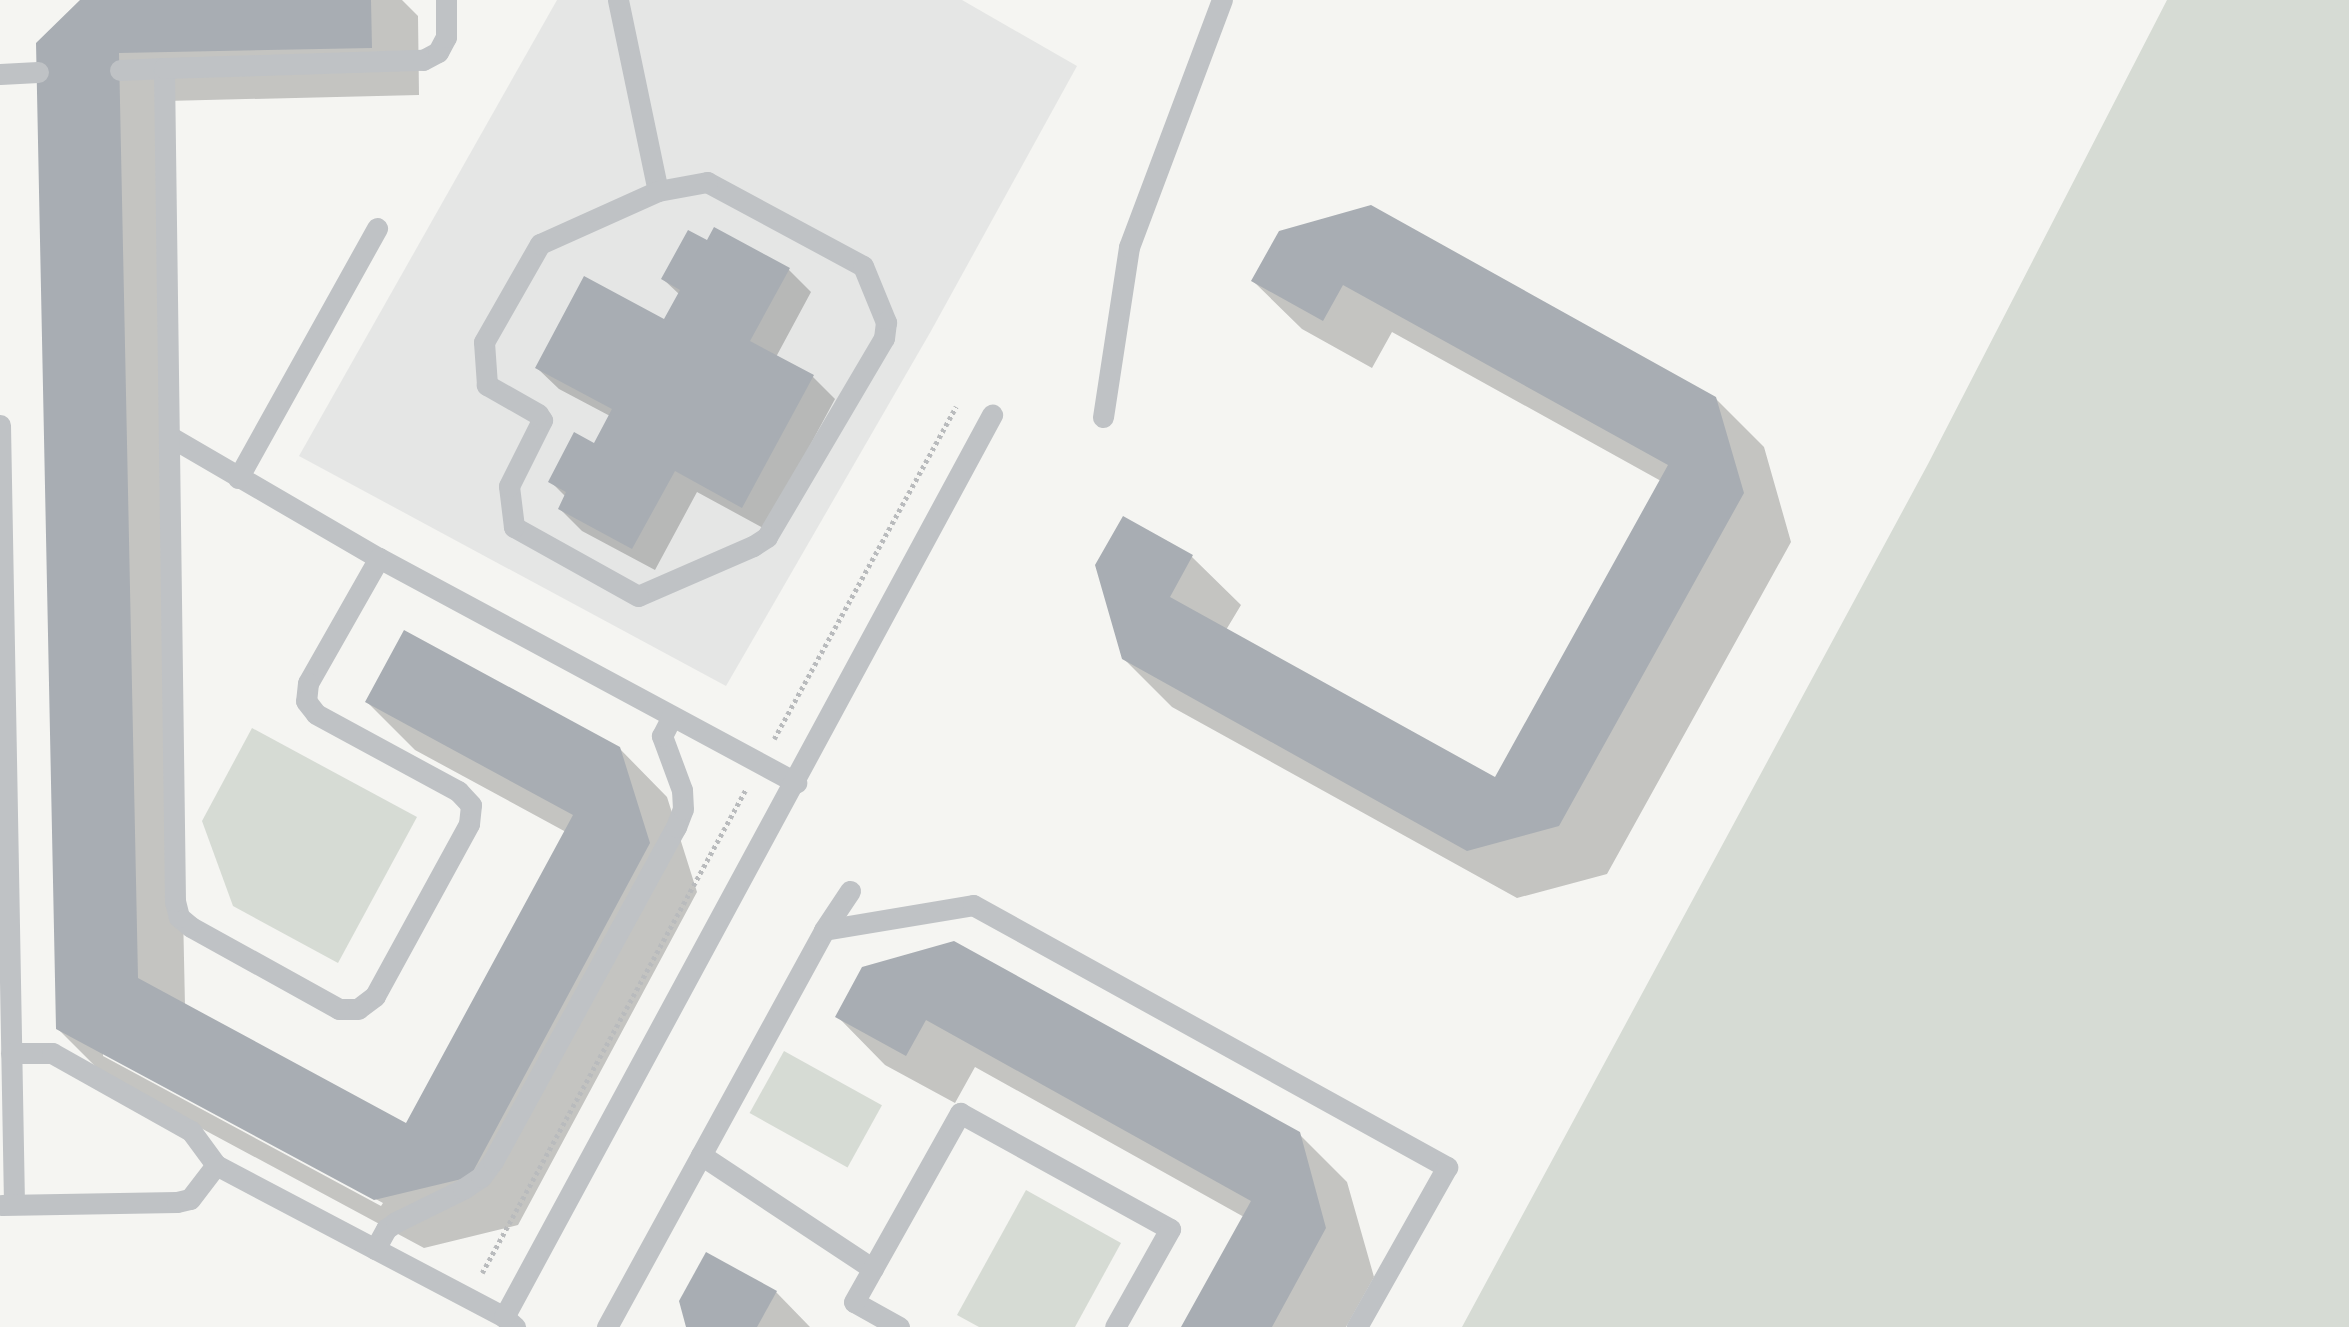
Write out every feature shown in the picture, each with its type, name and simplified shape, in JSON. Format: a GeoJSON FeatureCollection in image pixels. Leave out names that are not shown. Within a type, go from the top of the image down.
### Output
{"type":"FeatureCollection","features":[{"type":"Feature","properties":{"kind":"lane"},"geometry":{"type":"LineString","coordinates":[[120,70],[424,60],[438,52],[446,37],[446,0]]}},
{"type":"Feature","properties":{"kind":"lane"},"geometry":{"type":"LineString","coordinates":[[618,0],[658,191]]}},
{"type":"Feature","properties":{"kind":"lane"},"geometry":{"type":"LineString","coordinates":[[1103,417],[1129,247],[1222,0]]}},
{"type":"Feature","properties":{"kind":"lane"},"geometry":{"type":"LineString","coordinates":[[164,68],[175,901],[179,917],[191,927],[339,1009],[358,1009],[375,996],[469,824],[471,805],[458,792],[316,714],[306,701],[308,683],[379,558]]}},
{"type":"Feature","properties":{"kind":"lane"},"geometry":{"type":"LineString","coordinates":[[0,74],[38,72]]}},
{"type":"Feature","properties":{"kind":"lane"},"geometry":{"type":"LineString","coordinates":[[707,182],[863,265],[886,322],[884,338],[767,537],[753,547],[638,596],[514,527],[509,486],[542,420],[538,414],[487,385],[483,349],[488,333],[540,244],[658,191],[707,182]]}},
{"type":"Feature","properties":{"kind":"lane"},"geometry":{"type":"LineString","coordinates":[[238,478],[377,228]]}},
{"type":"Feature","properties":{"kind":"lane"},"geometry":{"type":"LineString","coordinates":[[11,1053],[52,1053],[191,1131],[216,1165],[510,1322],[992,415]]}},
{"type":"Feature","properties":{"kind":"lane"},"geometry":{"type":"LineString","coordinates":[[0,425],[11,1053],[7,1205],[177,1202],[190,1199],[216,1165]]}},
{"type":"Feature","properties":{"kind":"lane"},"geometry":{"type":"LineString","coordinates":[[169,436],[379,558],[796,783]]}},
{"type":"Feature","properties":{"kind":"lane"},"geometry":{"type":"LineString","coordinates":[[374,1249],[386,1229],[463,1189],[481,1177],[494,1161],[676,827],[683,809],[682,790],[662,736],[671,716]]}},
{"type":"Feature","properties":{"kind":"lane"},"geometry":{"type":"LineString","coordinates":[[607,1327],[824,930],[850,891]]}},
{"type":"Feature","properties":{"kind":"lane"},"geometry":{"type":"LineString","coordinates":[[824,930],[973,905],[1447,1167],[1357,1327]]}},
{"type":"Feature","properties":{"kind":"lane"},"geometry":{"type":"LineString","coordinates":[[899,1327],[854,1302],[960,1113],[1170,1229],[1115,1327]]}},
{"type":"Feature","properties":{"kind":"lane"},"geometry":{"type":"LineString","coordinates":[[701,1155],[873,1269]]}},
{"type":"Feature","properties":{"kind":"path"},"geometry":{"type":"LineString","coordinates":[[468,1298],[956,406]]}},
{"type":"Feature","properties":{"kind":"shaded area"},"geometry":{"type":"Polygon","coordinates":[[[557,0],[962,0],[1077,66],[931,331],[726,686],[299,456],[557,0]]]}},
{"type":"Feature","properties":{"kind":"shaded area"},"geometry":{"type":"Polygon","coordinates":[[[2167,0],[2349,0],[2349,1327],[1462,1327],[1928,464],[2167,0]]]}},
{"type":"Feature","properties":{"kind":"shaded area"},"geometry":{"type":"Polygon","coordinates":[[[252,728],[417,817],[338,963],[233,906],[202,821],[252,728]]]}},
{"type":"Feature","properties":{"kind":"shaded area"},"geometry":{"type":"Polygon","coordinates":[[[784,1051],[882,1105],[848,1167],[750,1113],[784,1051]]]}},
{"type":"Feature","properties":{"kind":"shaded area"},"geometry":{"type":"Polygon","coordinates":[[[1026,1190],[1121,1243],[1075,1327],[979,1327],[957,1315],[1026,1190]]]}},
{"type":"Feature","properties":{"kind":"building"},"geometry":{"type":"Polygon","coordinates":[[[80,0],[371,0],[372,48],[119,53],[138,978],[406,1123],[573,815],[365,702],[404,630],[620,747],[650,843],[470,1177],[374,1200],[56,1029],[36,43],[80,0]]]}},
{"type":"Feature","properties":{"kind":"building"},"geometry":{"type":"Polygon","coordinates":[[[1371,205],[1716,397],[1744,493],[1559,826],[1467,851],[1122,659],[1095,565],[1123,516],[1193,555],[1170,597],[1495,777],[1668,465],[1343,285],[1323,321],[1251,281],[1279,231],[1371,205]]]}},
{"type":"Feature","properties":{"kind":"building"},"geometry":{"type":"Polygon","coordinates":[[[714,227],[790,268],[750,341],[814,375],[742,508],[675,471],[632,549],[558,509],[566,492],[548,482],[574,432],[594,443],[612,409],[535,368],[584,276],[664,319],[680,290],[661,279],[688,230],[707,240],[714,227]]]}},
{"type":"Feature","properties":{"kind":"building"},"geometry":{"type":"Polygon","coordinates":[[[954,941],[1300,1132],[1326,1228],[1272,1327],[1181,1327],[1251,1201],[926,1020],[906,1056],[835,1017],[862,967],[954,941]]]}},
{"type":"Feature","properties":{"kind":"building"},"geometry":{"type":"Polygon","coordinates":[[[706,1252],[777,1291],[757,1327],[686,1327],[679,1301],[706,1252]]]}}]}
